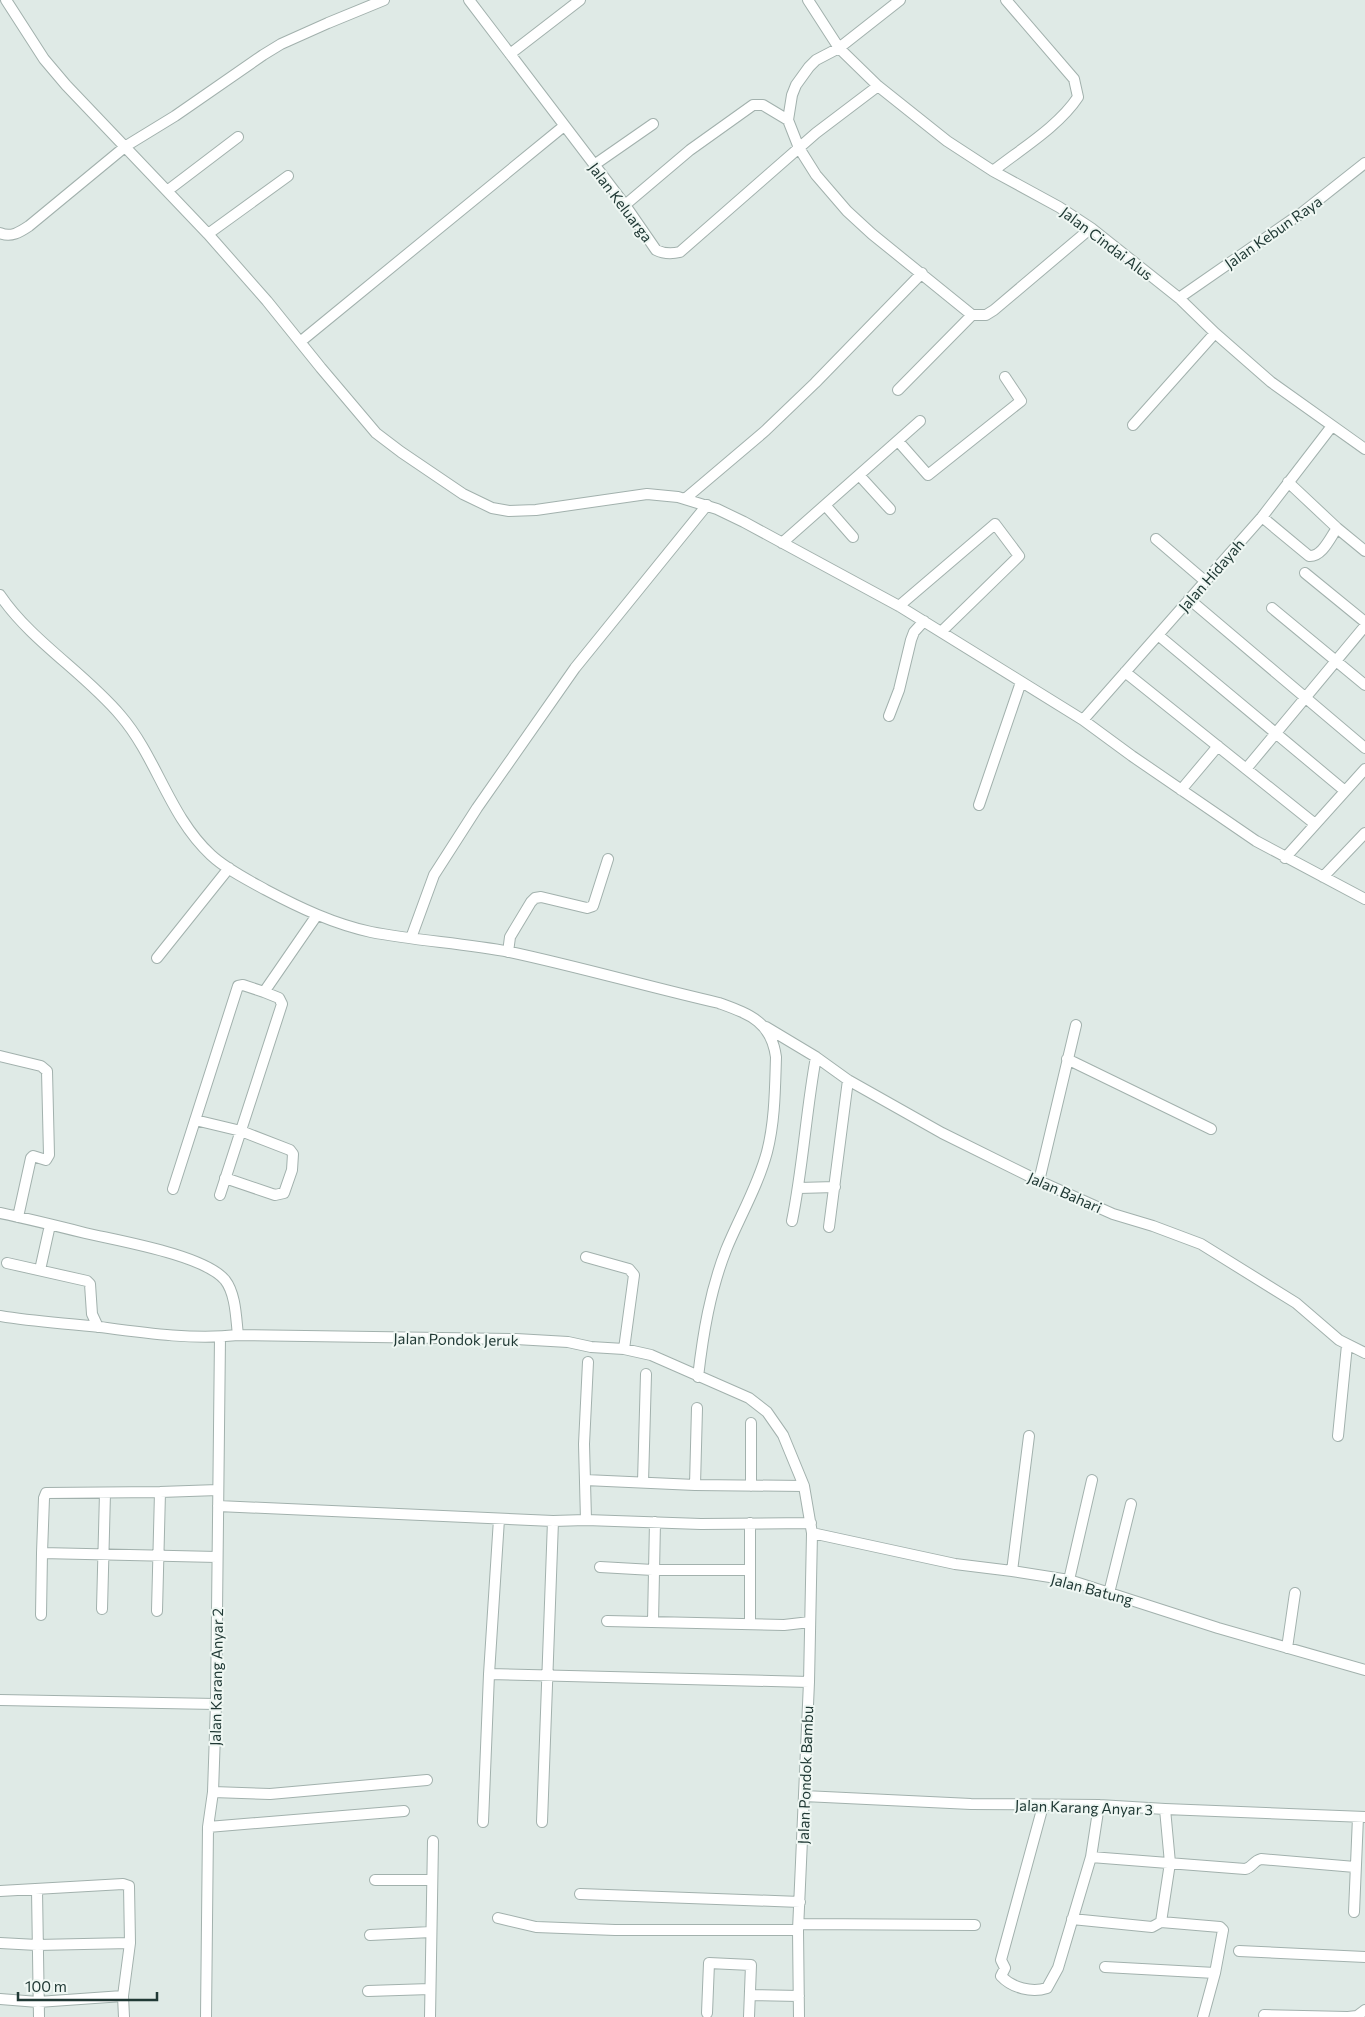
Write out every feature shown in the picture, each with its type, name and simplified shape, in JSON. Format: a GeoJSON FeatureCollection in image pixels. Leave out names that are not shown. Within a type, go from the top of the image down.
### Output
{"type":"FeatureCollection","features":[{"type":"Feature","properties":{"kind":"street"},"geometry":{"type":"LineString","coordinates":[[6,0],[44,59],[60,79],[208,234],[267,301],[376,433],[464,494],[492,508],[509,511],[647,494],[686,498],[744,522],[924,621],[1083,720],[1256,841],[1365,899]]}},
{"type":"Feature","properties":{"kind":"street"},"geometry":{"type":"LineString","coordinates":[[0,233],[14,234],[29,226],[126,146],[176,116],[281,44],[384,0]]}},
{"type":"Feature","properties":{"kind":"street","name":"Jalan Keluarga"},"geometry":{"type":"LineString","coordinates":[[469,0],[625,205],[656,250],[668,254],[680,252],[799,148],[878,86]]}},
{"type":"Feature","properties":{"kind":"street"},"geometry":{"type":"LineString","coordinates":[[510,54],[580,0]]}},
{"type":"Feature","properties":{"kind":"street","name":"Jalan Cindai Alus"},"geometry":{"type":"LineString","coordinates":[[808,0],[839,48],[878,86],[947,140],[993,171],[1059,207],[1091,228],[1179,298],[1215,333],[1271,382],[1365,449]]}},
{"type":"Feature","properties":{"kind":"street"},"geometry":{"type":"LineString","coordinates":[[900,0],[839,48],[816,60],[796,85],[792,95],[788,120],[799,148],[816,175],[847,211],[872,234],[972,315],[986,315],[994,310],[1091,228]]}},
{"type":"Feature","properties":{"kind":"street"},"geometry":{"type":"LineString","coordinates":[[993,171],[1068,112],[1078,97],[1074,79],[1006,0]]}},
{"type":"Feature","properties":{"kind":"street"},"geometry":{"type":"LineString","coordinates":[[625,205],[690,150],[753,106],[763,105],[788,120]]}},
{"type":"Feature","properties":{"kind":"street"},"geometry":{"type":"LineString","coordinates":[[594,165],[653,124]]}},
{"type":"Feature","properties":{"kind":"street"},"geometry":{"type":"LineString","coordinates":[[300,342],[564,126]]}},
{"type":"Feature","properties":{"kind":"street"},"geometry":{"type":"LineString","coordinates":[[167,191],[238,137]]}},
{"type":"Feature","properties":{"kind":"street","name":"Jalan Kebun Raya"},"geometry":{"type":"LineString","coordinates":[[1179,298],[1303,212],[1365,163]]}},
{"type":"Feature","properties":{"kind":"street"},"geometry":{"type":"LineString","coordinates":[[208,234],[288,176]]}},
{"type":"Feature","properties":{"kind":"street"},"geometry":{"type":"LineString","coordinates":[[686,498],[765,431],[815,383],[922,273]]}},
{"type":"Feature","properties":{"kind":"street"},"geometry":{"type":"LineString","coordinates":[[898,390],[972,315]]}},
{"type":"Feature","properties":{"kind":"street"},"geometry":{"type":"LineString","coordinates":[[1133,425],[1215,333]]}},
{"type":"Feature","properties":{"kind":"street"},"geometry":{"type":"LineString","coordinates":[[898,441],[928,475],[1022,401],[1004,377]]}},
{"type":"Feature","properties":{"kind":"street"},"geometry":{"type":"LineString","coordinates":[[782,543],[920,422]]}},
{"type":"Feature","properties":{"kind":"street","name":"Jalan Hidayah"},"geometry":{"type":"LineString","coordinates":[[1083,720],[1262,517],[1332,426]]}},
{"type":"Feature","properties":{"kind":"street"},"geometry":{"type":"LineString","coordinates":[[859,475],[890,508]]}},
{"type":"Feature","properties":{"kind":"street"},"geometry":{"type":"LineString","coordinates":[[1288,482],[1337,528],[1365,551]]}},
{"type":"Feature","properties":{"kind":"street"},"geometry":{"type":"LineString","coordinates":[[825,505],[854,537]]}},
{"type":"Feature","properties":{"kind":"street"},"geometry":{"type":"LineString","coordinates":[[411,938],[434,874],[478,808],[575,668],[707,506]]}},
{"type":"Feature","properties":{"kind":"street"},"geometry":{"type":"LineString","coordinates":[[1262,517],[1312,557],[1321,551],[1337,528]]}},
{"type":"Feature","properties":{"kind":"street"},"geometry":{"type":"LineString","coordinates":[[899,606],[995,524],[1019,556],[941,632]]}},
{"type":"Feature","properties":{"kind":"street"},"geometry":{"type":"LineString","coordinates":[[1156,539],[1205,581]]}},
{"type":"Feature","properties":{"kind":"street"},"geometry":{"type":"LineString","coordinates":[[1305,573],[1365,622]]}},
{"type":"Feature","properties":{"kind":"street","name":"Jalan Bahari"},"geometry":{"type":"LineString","coordinates":[[0,595],[17,616],[121,715],[141,746],[177,813],[189,831],[209,854],[229,868],[273,893],[317,915],[362,930],[508,952],[719,1003],[752,1016],[848,1080],[942,1133],[1039,1182],[1113,1214],[1153,1226],[1201,1244],[1296,1303],[1326,1330],[1347,1345],[1365,1353]]}},
{"type":"Feature","properties":{"kind":"street"},"geometry":{"type":"LineString","coordinates":[[1189,599],[1365,748]]}},
{"type":"Feature","properties":{"kind":"street"},"geometry":{"type":"LineString","coordinates":[[1272,608],[1365,684]]}},
{"type":"Feature","properties":{"kind":"street"},"geometry":{"type":"LineString","coordinates":[[889,716],[899,690],[911,640],[914,632],[924,621]]}},
{"type":"Feature","properties":{"kind":"street"},"geometry":{"type":"LineString","coordinates":[[1246,769],[1365,626]]}},
{"type":"Feature","properties":{"kind":"street"},"geometry":{"type":"LineString","coordinates":[[1158,634],[1345,791]]}},
{"type":"Feature","properties":{"kind":"street"},"geometry":{"type":"LineString","coordinates":[[1125,672],[1315,824]]}},
{"type":"Feature","properties":{"kind":"street"},"geometry":{"type":"LineString","coordinates":[[979,805],[1022,682]]}},
{"type":"Feature","properties":{"kind":"street"},"geometry":{"type":"LineString","coordinates":[[1181,790],[1218,746]]}},
{"type":"Feature","properties":{"kind":"street"},"geometry":{"type":"LineString","coordinates":[[1285,858],[1365,769]]}},
{"type":"Feature","properties":{"kind":"street"},"geometry":{"type":"LineString","coordinates":[[1322,877],[1365,833]]}},
{"type":"Feature","properties":{"kind":"street"},"geometry":{"type":"LineString","coordinates":[[508,952],[510,937],[535,898],[541,897],[591,908],[608,859]]}},
{"type":"Feature","properties":{"kind":"street"},"geometry":{"type":"LineString","coordinates":[[157,958],[229,868]]}},
{"type":"Feature","properties":{"kind":"street"},"geometry":{"type":"LineString","coordinates":[[264,992],[317,915]]}},
{"type":"Feature","properties":{"kind":"street"},"geometry":{"type":"LineString","coordinates":[[172,1189],[238,986],[243,985],[280,998],[282,1004],[220,1195]]}},
{"type":"Feature","properties":{"kind":"street"},"geometry":{"type":"LineString","coordinates":[[1039,1182],[1076,1025]]}},
{"type":"Feature","properties":{"kind":"street"},"geometry":{"type":"LineString","coordinates":[[698,1377],[704,1325],[725,1252],[755,1186],[770,1139],[774,1113],[776,1057],[775,1048],[765,1026]]}},
{"type":"Feature","properties":{"kind":"street"},"geometry":{"type":"LineString","coordinates":[[0,1056],[42,1066],[47,1071],[49,1155],[47,1160],[33,1156],[31,1158],[18,1217]]}},
{"type":"Feature","properties":{"kind":"street"},"geometry":{"type":"LineString","coordinates":[[792,1221],[799,1188],[808,1100],[816,1057]]}},
{"type":"Feature","properties":{"kind":"street"},"geometry":{"type":"LineString","coordinates":[[1067,1059],[1211,1129]]}},
{"type":"Feature","properties":{"kind":"street"},"geometry":{"type":"LineString","coordinates":[[829,1226],[848,1080]]}},
{"type":"Feature","properties":{"kind":"street"},"geometry":{"type":"LineString","coordinates":[[195,1120],[241,1131],[290,1150],[294,1158],[284,1193],[275,1195],[225,1178]]}},
{"type":"Feature","properties":{"kind":"street"},"geometry":{"type":"LineString","coordinates":[[799,1188],[835,1188]]}},
{"type":"Feature","properties":{"kind":"street"},"geometry":{"type":"LineString","coordinates":[[0,1213],[163,1252],[212,1269],[226,1281],[232,1297],[238,1335]]}},
{"type":"Feature","properties":{"kind":"street"},"geometry":{"type":"LineString","coordinates":[[40,1270],[50,1225]]}},
{"type":"Feature","properties":{"kind":"street"},"geometry":{"type":"LineString","coordinates":[[586,1257],[629,1269],[634,1275],[624,1349]]}},
{"type":"Feature","properties":{"kind":"street"},"geometry":{"type":"LineString","coordinates":[[7,1263],[79,1278],[90,1284],[92,1314],[98,1327]]}},
{"type":"Feature","properties":{"kind":"street","name":"Jalan Pondok Jeruk"},"geometry":{"type":"LineString","coordinates":[[0,1316],[125,1331],[220,1337],[238,1335],[516,1339],[568,1342],[591,1347],[624,1349],[651,1355],[750,1398],[767,1412],[783,1435],[804,1486],[812,1528]]}},
{"type":"Feature","properties":{"kind":"street","name":"Jalan Karang Anyar 2"},"geometry":{"type":"LineString","coordinates":[[206,2017],[208,1827],[213,1792],[216,1704],[220,1337]]}},
{"type":"Feature","properties":{"kind":"street"},"geometry":{"type":"LineString","coordinates":[[1338,1436],[1347,1345]]}},
{"type":"Feature","properties":{"kind":"street"},"geometry":{"type":"LineString","coordinates":[[586,1520],[584,1444],[587,1424],[588,1362]]}},
{"type":"Feature","properties":{"kind":"street"},"geometry":{"type":"LineString","coordinates":[[643,1482],[646,1374]]}},
{"type":"Feature","properties":{"kind":"street"},"geometry":{"type":"LineString","coordinates":[[695,1485],[697,1408]]}},
{"type":"Feature","properties":{"kind":"street"},"geometry":{"type":"LineString","coordinates":[[751,1423],[751,1486]]}},
{"type":"Feature","properties":{"kind":"street"},"geometry":{"type":"LineString","coordinates":[[1012,1571],[1029,1436]]}},
{"type":"Feature","properties":{"kind":"street"},"geometry":{"type":"LineString","coordinates":[[585,1480],[695,1485],[804,1486]]}},
{"type":"Feature","properties":{"kind":"street"},"geometry":{"type":"LineString","coordinates":[[1069,1580],[1092,1480]]}},
{"type":"Feature","properties":{"kind":"street"},"geometry":{"type":"LineString","coordinates":[[42,1615],[42,1553],[44,1498],[46,1493],[218,1490]]}},
{"type":"Feature","properties":{"kind":"street"},"geometry":{"type":"LineString","coordinates":[[157,1611],[160,1492]]}},
{"type":"Feature","properties":{"kind":"street"},"geometry":{"type":"LineString","coordinates":[[102,1609],[105,1493]]}},
{"type":"Feature","properties":{"kind":"street"},"geometry":{"type":"LineString","coordinates":[[1109,1593],[1131,1504]]}},
{"type":"Feature","properties":{"kind":"street","name":"Jalan Batung"},"geometry":{"type":"LineString","coordinates":[[218,1506],[553,1521],[750,1523],[812,1528],[955,1564],[1069,1580],[1218,1628],[1365,1670]]}},
{"type":"Feature","properties":{"kind":"street"},"geometry":{"type":"LineString","coordinates":[[483,1822],[489,1674],[499,1519]]}},
{"type":"Feature","properties":{"kind":"street"},"geometry":{"type":"LineString","coordinates":[[542,1822],[553,1521]]}},
{"type":"Feature","properties":{"kind":"street"},"geometry":{"type":"LineString","coordinates":[[653,1622],[655,1522]]}},
{"type":"Feature","properties":{"kind":"street"},"geometry":{"type":"LineString","coordinates":[[750,1523],[750,1624]]}},
{"type":"Feature","properties":{"kind":"street","name":"Jalan Pondok Bambu"},"geometry":{"type":"LineString","coordinates":[[799,2017],[799,1927],[809,1682],[812,1528]]}},
{"type":"Feature","properties":{"kind":"street"},"geometry":{"type":"LineString","coordinates":[[42,1553],[217,1557]]}},
{"type":"Feature","properties":{"kind":"street"},"geometry":{"type":"LineString","coordinates":[[600,1567],[653,1570],[750,1570]]}},
{"type":"Feature","properties":{"kind":"street"},"geometry":{"type":"LineString","coordinates":[[1287,1648],[1296,1593]]}},
{"type":"Feature","properties":{"kind":"street"},"geometry":{"type":"LineString","coordinates":[[607,1621],[784,1626],[810,1622]]}},
{"type":"Feature","properties":{"kind":"street"},"geometry":{"type":"LineString","coordinates":[[489,1674],[809,1682]]}},
{"type":"Feature","properties":{"kind":"street"},"geometry":{"type":"LineString","coordinates":[[0,1700],[216,1704]]}},
{"type":"Feature","properties":{"kind":"street"},"geometry":{"type":"LineString","coordinates":[[213,1792],[270,1794],[427,1780]]}},
{"type":"Feature","properties":{"kind":"street","name":"Jalan Karang Anyar 3"},"geometry":{"type":"LineString","coordinates":[[804,1796],[872,1801],[1043,1806],[1099,1805],[1362,1817]]}},
{"type":"Feature","properties":{"kind":"street"},"geometry":{"type":"LineString","coordinates":[[1043,1806],[1001,1960],[1006,1968],[1002,1976],[1007,1982],[1038,1992],[1047,1988],[1058,1968],[1091,1857],[1099,1805]]}},
{"type":"Feature","properties":{"kind":"street"},"geometry":{"type":"LineString","coordinates":[[1160,1922],[1170,1862],[1165,1809]]}},
{"type":"Feature","properties":{"kind":"street"},"geometry":{"type":"LineString","coordinates":[[208,1827],[404,1811]]}},
{"type":"Feature","properties":{"kind":"street"},"geometry":{"type":"LineString","coordinates":[[1354,1912],[1355,1867],[1362,1817]]}},
{"type":"Feature","properties":{"kind":"street"},"geometry":{"type":"LineString","coordinates":[[430,2017],[433,1841]]}},
{"type":"Feature","properties":{"kind":"street"},"geometry":{"type":"LineString","coordinates":[[1091,1857],[1170,1862],[1245,1870],[1255,1861],[1261,1859],[1355,1867]]}},
{"type":"Feature","properties":{"kind":"street"},"geometry":{"type":"LineString","coordinates":[[375,1880],[432,1880]]}},
{"type":"Feature","properties":{"kind":"street"},"geometry":{"type":"LineString","coordinates":[[0,1891],[127,1885],[130,1890],[130,1943],[123,1996],[124,2017]]}},
{"type":"Feature","properties":{"kind":"street"},"geometry":{"type":"LineString","coordinates":[[37,1890],[39,2017]]}},
{"type":"Feature","properties":{"kind":"street"},"geometry":{"type":"LineString","coordinates":[[580,1894],[800,1902]]}},
{"type":"Feature","properties":{"kind":"street"},"geometry":{"type":"LineString","coordinates":[[498,1918],[536,1927],[615,1930],[975,1925]]}},
{"type":"Feature","properties":{"kind":"street"},"geometry":{"type":"LineString","coordinates":[[1072,1919],[1152,1927],[1160,1922],[1220,1927],[1223,1930],[1215,1973],[1203,2017]]}},
{"type":"Feature","properties":{"kind":"street"},"geometry":{"type":"LineString","coordinates":[[370,1935],[432,1932]]}},
{"type":"Feature","properties":{"kind":"street"},"geometry":{"type":"LineString","coordinates":[[0,1943],[37,1945],[130,1943]]}},
{"type":"Feature","properties":{"kind":"street"},"geometry":{"type":"LineString","coordinates":[[1239,1952],[1365,1957]]}},
{"type":"Feature","properties":{"kind":"street"},"geometry":{"type":"LineString","coordinates":[[707,2013],[709,1963],[750,1965],[749,2017]]}},
{"type":"Feature","properties":{"kind":"street"},"geometry":{"type":"LineString","coordinates":[[1105,1967],[1215,1973]]}},
{"type":"Feature","properties":{"kind":"street"},"geometry":{"type":"LineString","coordinates":[[368,1992],[430,1989]]}},
{"type":"Feature","properties":{"kind":"street"},"geometry":{"type":"LineString","coordinates":[[750,1994],[799,1996]]}},
{"type":"Feature","properties":{"kind":"street"},"geometry":{"type":"LineString","coordinates":[[0,1999],[38,2002],[123,1996]]}},
{"type":"Feature","properties":{"kind":"street"},"geometry":{"type":"LineString","coordinates":[[1264,2015],[1343,2017],[1357,2016],[1365,2010]]}}]}
